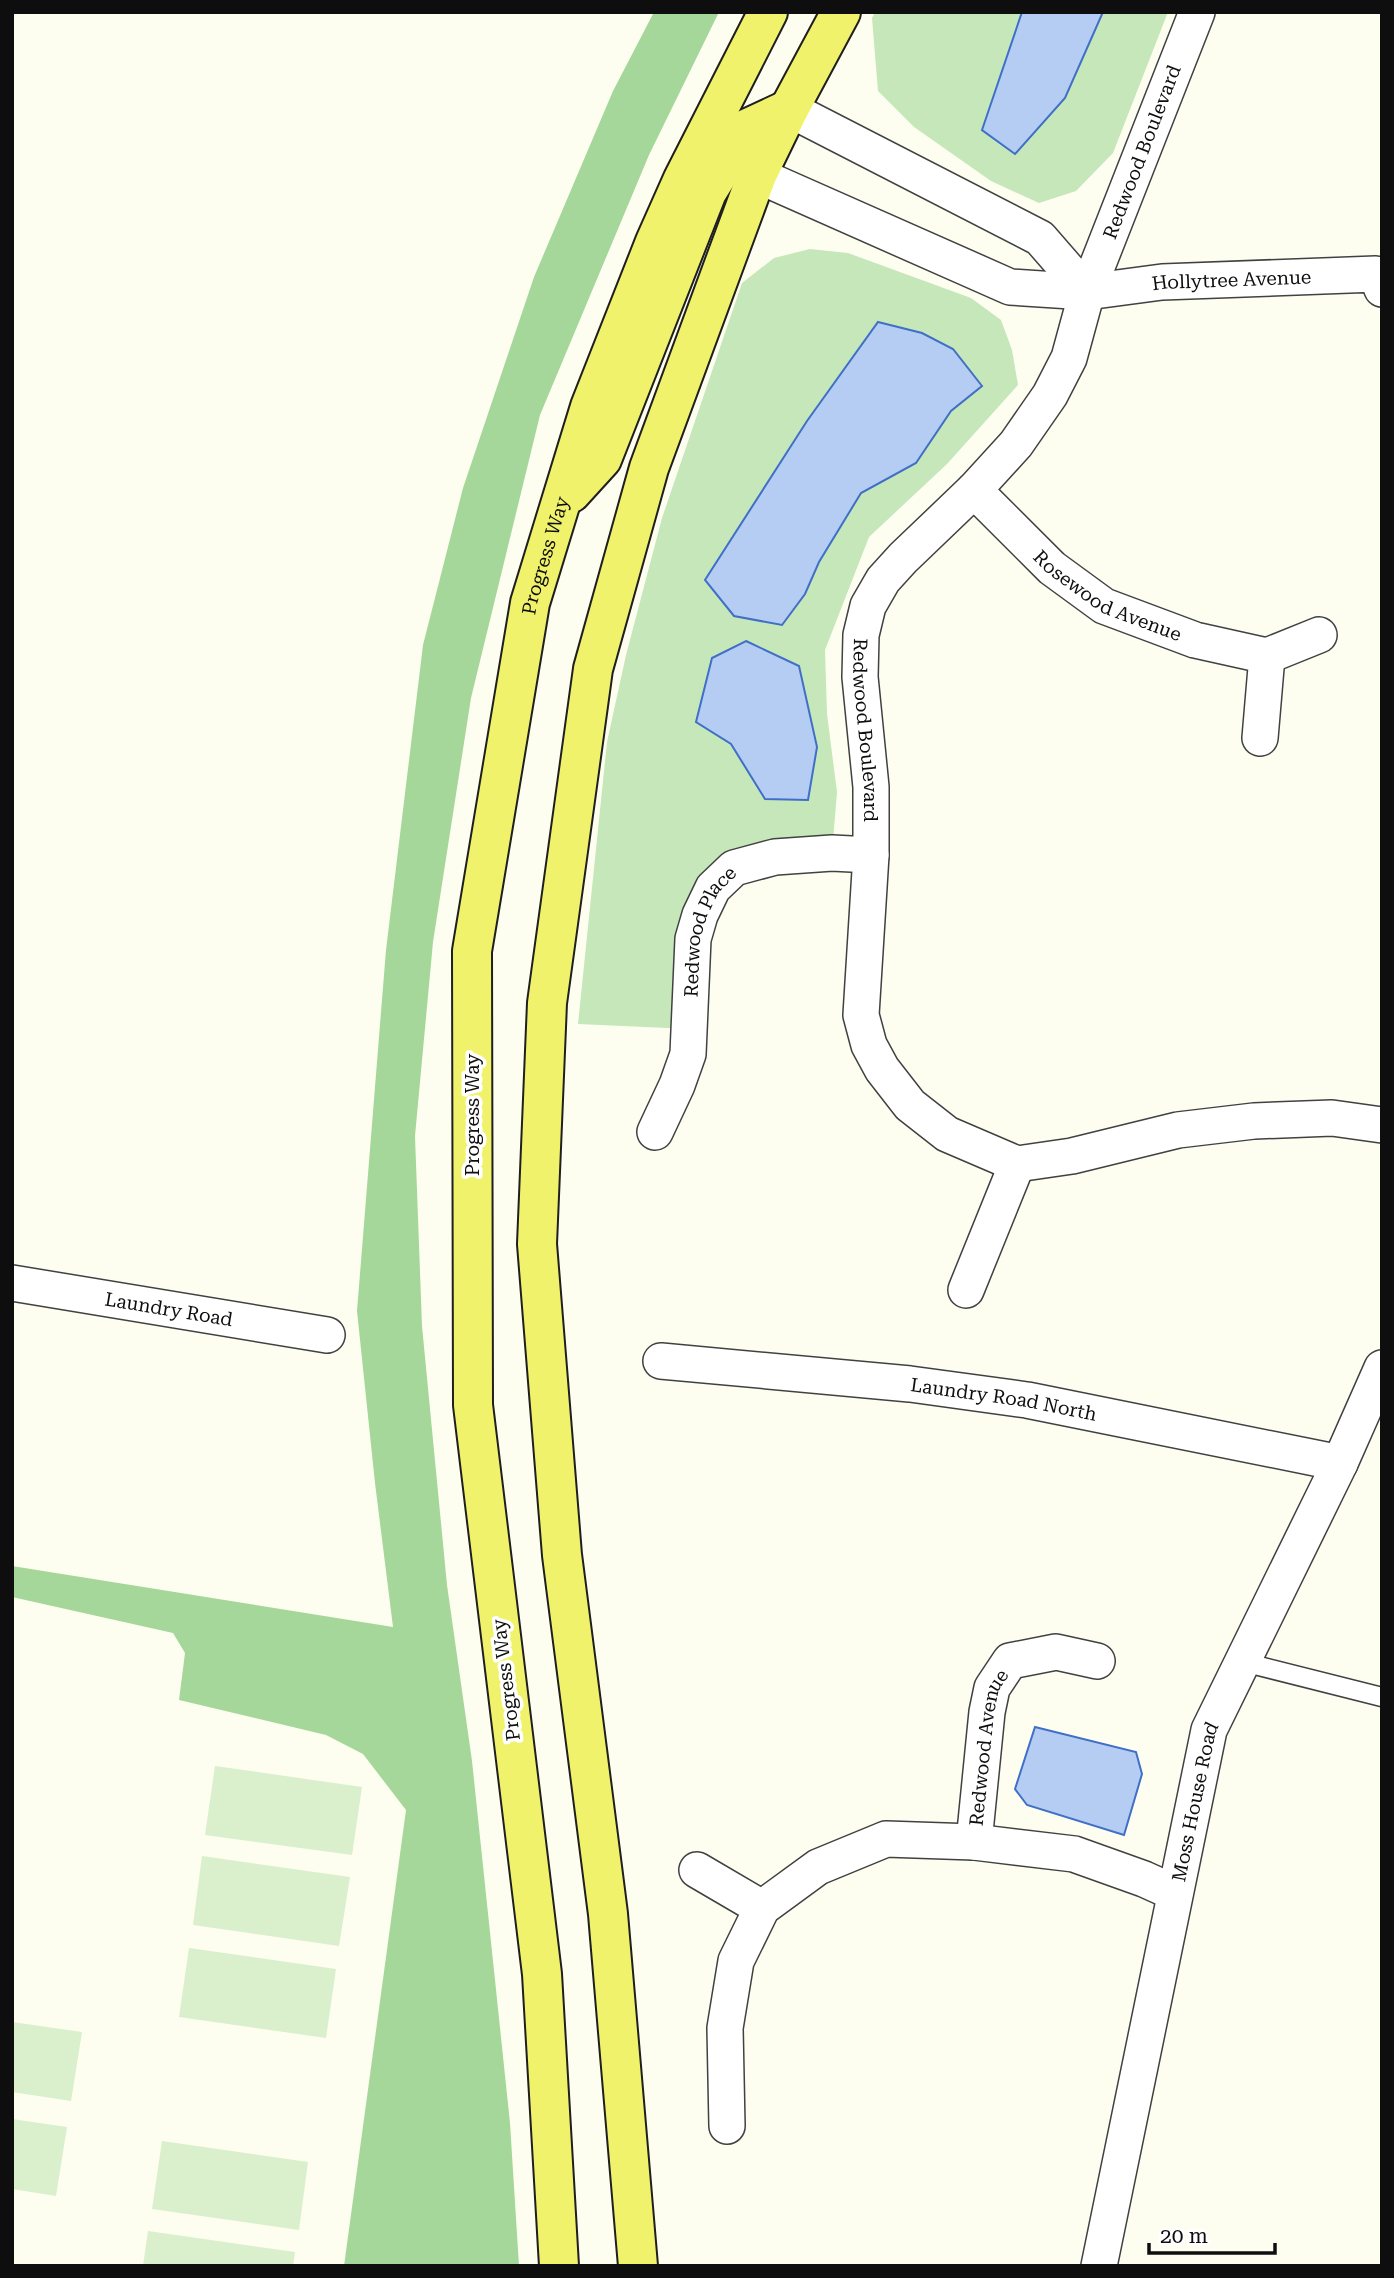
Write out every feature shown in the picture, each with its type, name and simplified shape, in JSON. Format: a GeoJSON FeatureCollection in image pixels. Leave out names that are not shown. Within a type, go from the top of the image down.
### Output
{"type":"FeatureCollection","features":[{"type":"Feature","properties":{"kind":"main road","name":"Progress Way"},"geometry":{"type":"LineString","coordinates":[[559,2266],[542,1974],[472,1405],[472,951],[530,603],[590,407],[655,242],[683,179],[768,12]]}},
{"type":"Feature","properties":{"kind":"main road"},"geometry":{"type":"LineString","coordinates":[[639,2266],[608,1914],[562,1555],[537,1244],[547,1003],[593,668],[649,468],[757,175],[841,12]]}},
{"type":"Feature","properties":{"kind":"main road"},"geometry":{"type":"LineString","coordinates":[[748,52],[742,107],[757,175]]}},
{"type":"Feature","properties":{"kind":"main road"},"geometry":{"type":"LineString","coordinates":[[560,505],[602,459],[707,192],[746,129],[789,109]]}},
{"type":"Feature","properties":{"kind":"street","name":"Redwood Boulevard"},"geometry":{"type":"LineString","coordinates":[[1017,1164],[947,1134],[919,1113],[882,1069],[869,1045],[861,1015],[871,855],[871,787],[860,677],[862,635],[868,606],[883,580],[974,490],[1016,444],[1050,395],[1069,358],[1087,292],[1197,12]]}},
{"type":"Feature","properties":{"kind":"street"},"geometry":{"type":"LineString","coordinates":[[789,109],[1040,238],[1087,292]]}},
{"type":"Feature","properties":{"kind":"street"},"geometry":{"type":"LineString","coordinates":[[757,175],[1010,287],[1087,292]]}},
{"type":"Feature","properties":{"kind":"street","name":"Hollytree Avenue"},"geometry":{"type":"LineString","coordinates":[[1087,292],[1162,282],[1380,276]]}},
{"type":"Feature","properties":{"kind":"street","name":"Rosewood Avenue"},"geometry":{"type":"LineString","coordinates":[[974,490],[1052,568],[1104,606],[1195,640],[1267,656]]}},
{"type":"Feature","properties":{"kind":"street"},"geometry":{"type":"LineString","coordinates":[[1260,738],[1267,656],[1319,635]]}},
{"type":"Feature","properties":{"kind":"street","name":"Redwood Place"},"geometry":{"type":"LineString","coordinates":[[655,1132],[688,1054],[693,939],[700,915],[713,888],[734,868],[775,857],[832,853],[871,855]]}},
{"type":"Feature","properties":{"kind":"street"},"geometry":{"type":"LineString","coordinates":[[966,1290],[1017,1164],[1072,1156],[1178,1130],[1254,1121],[1332,1118],[1382,1125]]}},
{"type":"Feature","properties":{"kind":"street","name":"Laundry Road"},"geometry":{"type":"LineString","coordinates":[[12,1283],[327,1335]]}},
{"type":"Feature","properties":{"kind":"street","name":"Laundry Road North"},"geometry":{"type":"LineString","coordinates":[[662,1361],[909,1384],[1027,1400],[1340,1463]]}},
{"type":"Feature","properties":{"kind":"street","name":"Moss House Road"},"geometry":{"type":"LineString","coordinates":[[1099,2266],[1209,1730],[1340,1463],[1382,1367]]}},
{"type":"Feature","properties":{"kind":"street","name":"Redwood Avenue"},"geometry":{"type":"LineString","coordinates":[[974,1842],[987,1712],[992,1688],[1010,1661],[1056,1651],[1097,1661]]}},
{"type":"Feature","properties":{"kind":"street","name":"Redwood Avenue"},"geometry":{"type":"LineString","coordinates":[[727,2126],[725,2028],[736,1961],[762,1908],[818,1867],[886,1839],[974,1842],[1074,1854],[1175,1893]]}},
{"type":"Feature","properties":{"kind":"street"},"geometry":{"type":"LineString","coordinates":[[697,1870],[762,1908]]}},
{"type":"Feature","properties":{"kind":"lane"},"geometry":{"type":"LineString","coordinates":[[1243,1661],[1382,1697]]}},
{"type":"Feature","properties":{"kind":"green space"},"geometry":{"type":"Polygon","coordinates":[[[654,12],[719,12],[649,155],[540,415],[471,698],[433,942],[415,1136],[422,1326],[447,1585],[472,1761],[510,2123],[519,2266],[344,2266],[406,1810],[363,1754],[326,1735],[179,1700],[185,1653],[173,1633],[12,1597],[12,1566],[393,1627],[357,1311],[386,950],[423,645],[463,488],[534,277],[613,91],[654,12]]]}},
{"type":"Feature","properties":{"kind":"green space"},"geometry":{"type":"Polygon","coordinates":[[[875,12],[1168,12],[1113,153],[1076,191],[1039,203],[991,181],[914,127],[878,91],[872,18],[875,12]]]}},
{"type":"Feature","properties":{"kind":"green space"},"geometry":{"type":"Polygon","coordinates":[[[810,249],[848,253],[971,298],[1001,320],[1012,350],[1018,385],[947,464],[869,537],[825,650],[827,714],[837,792],[832,853],[713,888],[690,1029],[578,1024],[607,742],[626,655],[662,518],[742,283],[774,258],[810,249]]]}},
{"type":"Feature","properties":{"kind":"green space"},"geometry":{"type":"Polygon","coordinates":[[[215,1766],[362,1787],[352,1855],[205,1835],[215,1766]]]}},
{"type":"Feature","properties":{"kind":"green space"},"geometry":{"type":"Polygon","coordinates":[[[202,1856],[350,1877],[339,1946],[193,1925],[202,1856]]]}},
{"type":"Feature","properties":{"kind":"green space"},"geometry":{"type":"Polygon","coordinates":[[[189,1948],[336,1969],[326,2038],[179,2017],[189,1948]]]}},
{"type":"Feature","properties":{"kind":"green space"},"geometry":{"type":"Polygon","coordinates":[[[12,2022],[82,2032],[71,2101],[12,2092],[12,2022]]]}},
{"type":"Feature","properties":{"kind":"green space"},"geometry":{"type":"Polygon","coordinates":[[[12,2119],[67,2127],[56,2196],[12,2189],[12,2119]]]}},
{"type":"Feature","properties":{"kind":"green space"},"geometry":{"type":"Polygon","coordinates":[[[162,2141],[308,2162],[299,2230],[152,2209],[162,2141]]]}},
{"type":"Feature","properties":{"kind":"green space"},"geometry":{"type":"Polygon","coordinates":[[[148,2231],[295,2252],[293,2266],[143,2266],[148,2231]]]}},
{"type":"Feature","properties":{"kind":"water"},"geometry":{"type":"Polygon","coordinates":[[[1022,12],[1103,12],[1065,98],[1015,154],[982,130],[1022,12]]]}},
{"type":"Feature","properties":{"kind":"water"},"geometry":{"type":"Polygon","coordinates":[[[878,322],[922,333],[953,349],[982,386],[951,411],[916,463],[861,493],[819,562],[805,594],[782,625],[734,616],[705,580],[807,421],[878,322]]]}},
{"type":"Feature","properties":{"kind":"water"},"geometry":{"type":"Polygon","coordinates":[[[746,641],[799,666],[817,747],[808,800],[765,799],[731,744],[696,722],[712,658],[746,641]]]}},
{"type":"Feature","properties":{"kind":"water"},"geometry":{"type":"Polygon","coordinates":[[[1035,1727],[1136,1752],[1142,1774],[1124,1835],[1027,1805],[1015,1789],[1035,1727]]]}}]}
